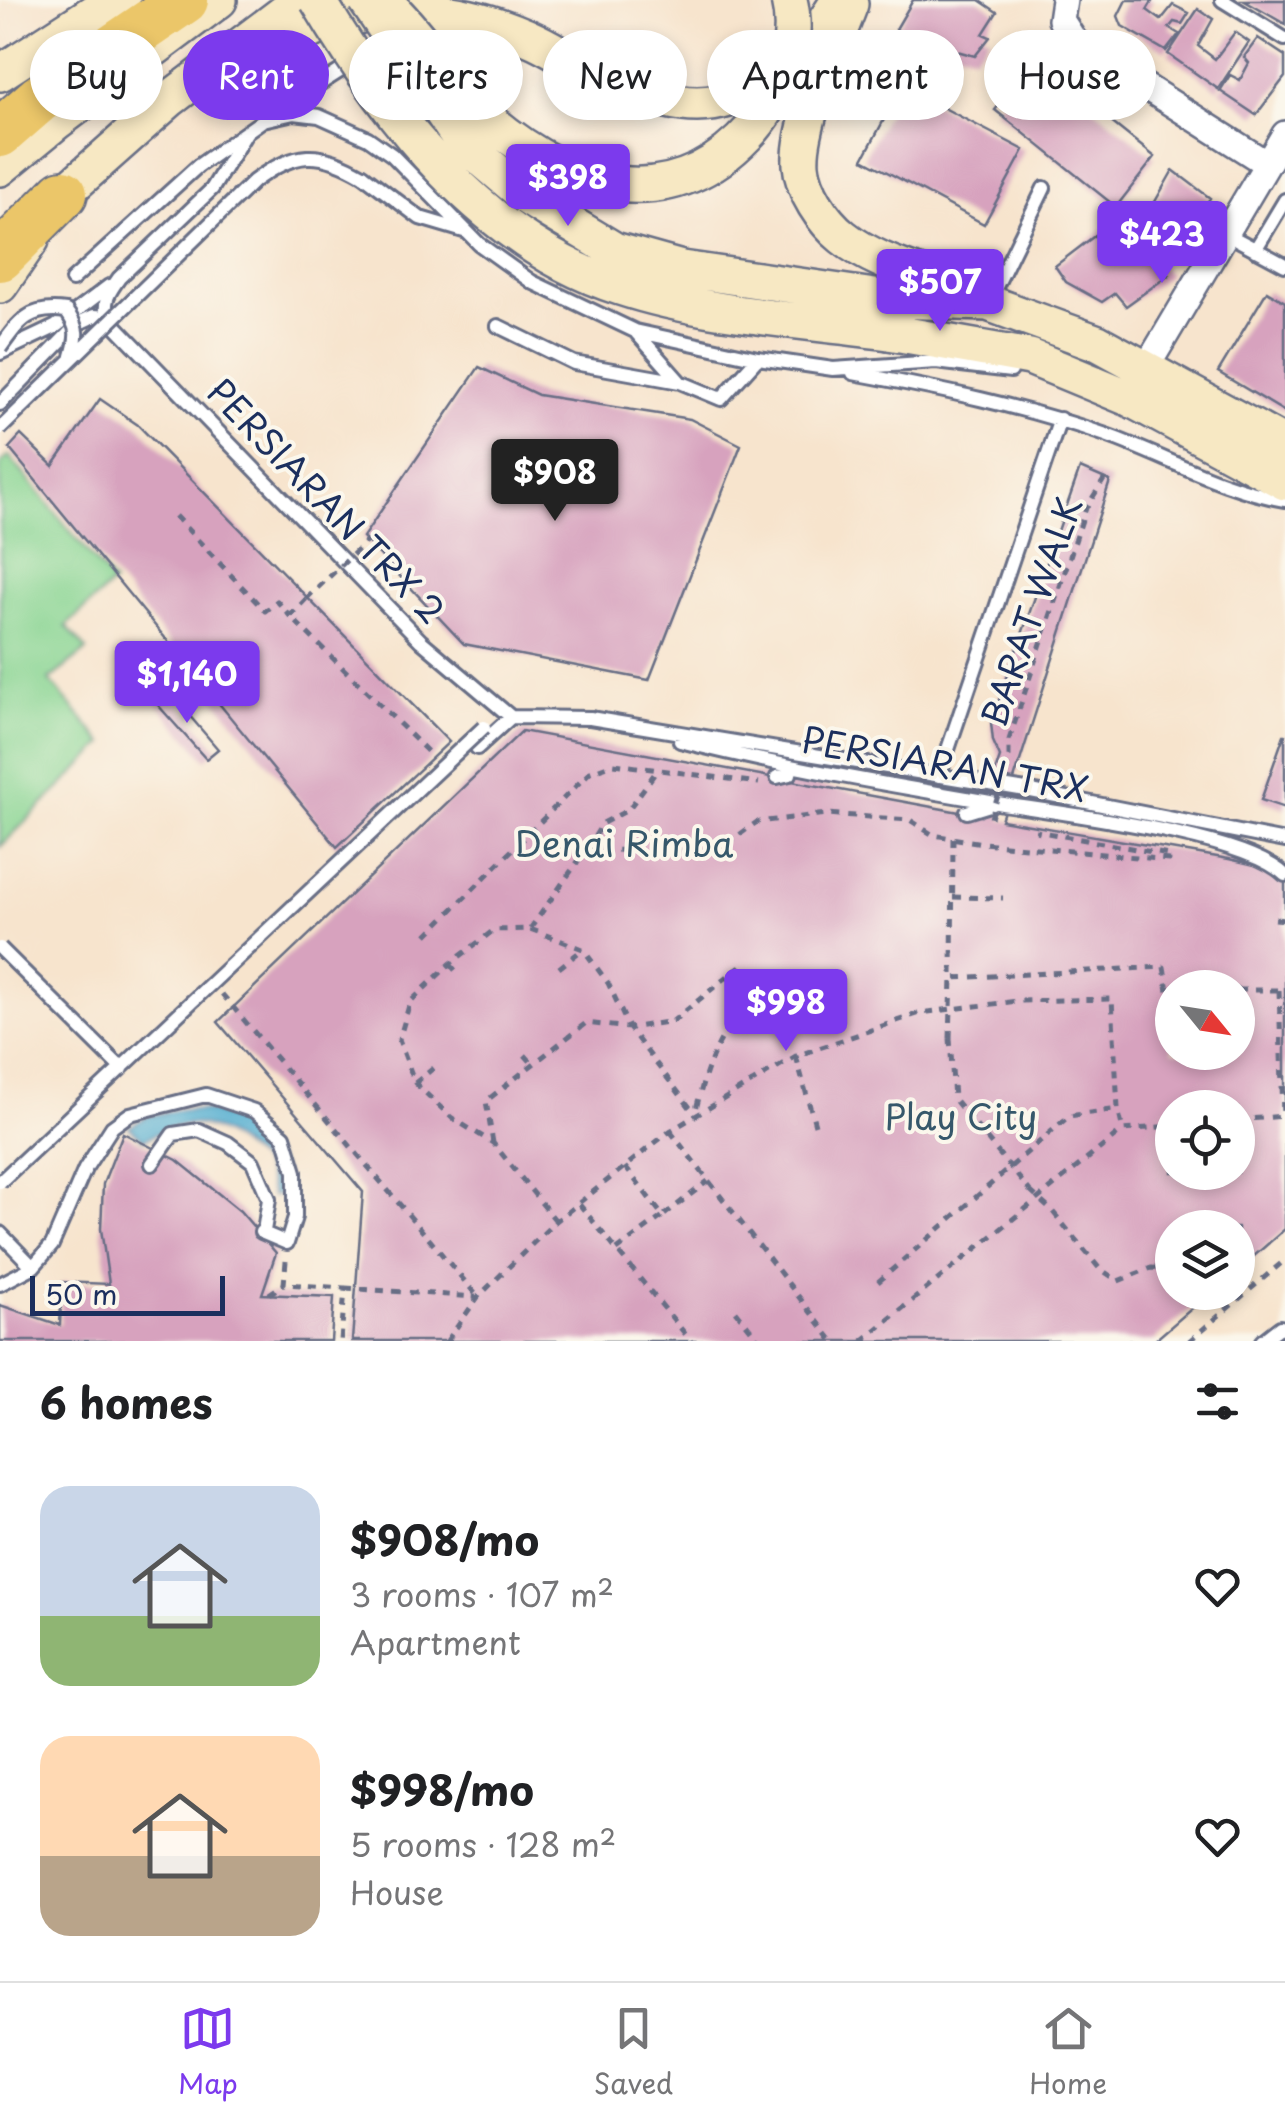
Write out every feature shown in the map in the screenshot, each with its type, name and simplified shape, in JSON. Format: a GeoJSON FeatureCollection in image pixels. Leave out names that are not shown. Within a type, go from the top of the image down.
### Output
{"type":"FeatureCollection","features":[{"type":"Feature","properties":{"kind":"highway"},"geometry":{"type":"LineString","coordinates":[[0,133],[39,99],[184,0]]}},
{"type":"Feature","properties":{"kind":"highway"},"geometry":{"type":"LineString","coordinates":[[0,257],[63,194]]}},
{"type":"Feature","properties":{"kind":"main road"},"geometry":{"type":"LineString","coordinates":[[0,73],[100,9],[122,0]]}},
{"type":"Feature","properties":{"kind":"main road"},"geometry":{"type":"LineString","coordinates":[[0,168],[219,0]]}},
{"type":"Feature","properties":{"kind":"main road"},"geometry":{"type":"LineString","coordinates":[[0,229],[63,194],[170,99],[301,0]]}},
{"type":"Feature","properties":{"kind":"main road"},"geometry":{"type":"LineString","coordinates":[[318,0],[390,108],[439,164],[496,220],[556,260],[618,287],[686,304],[892,316],[988,303]]}},
{"type":"Feature","properties":{"kind":"main road"},"geometry":{"type":"LineString","coordinates":[[294,30],[351,0]]}},
{"type":"Feature","properties":{"kind":"main road"},"geometry":{"type":"LineString","coordinates":[[366,0],[464,143],[528,198],[614,250],[682,270],[892,316],[1013,351],[1106,388],[1285,482]]}},
{"type":"Feature","properties":{"kind":"main road"},"geometry":{"type":"LineString","coordinates":[[383,0],[412,28],[487,119],[543,158],[574,173],[628,186],[693,176],[720,158],[760,120],[777,93],[786,67],[791,39],[790,0]]}},
{"type":"Feature","properties":{"kind":"main road"},"geometry":{"type":"LineString","coordinates":[[322,30],[382,12],[417,10],[484,21],[535,40],[618,84],[698,104],[732,97],[768,78],[803,48],[839,0]]}},
{"type":"Feature","properties":{"kind":"main road"},"geometry":{"type":"LineString","coordinates":[[852,0],[806,126],[801,166],[825,220],[844,238],[988,303],[1098,342],[1285,445]]}},
{"type":"Feature","properties":{"kind":"main road"},"geometry":{"type":"LineString","coordinates":[[170,99],[183,92]]}},
{"type":"Feature","properties":{"kind":"main road"},"geometry":{"type":"LineString","coordinates":[[0,285],[63,194]]}},
{"type":"Feature","properties":{"kind":"street"},"geometry":{"type":"LineString","coordinates":[[1064,0],[1061,20],[1075,42],[1267,164]]}},
{"type":"Feature","properties":{"kind":"street"},"geometry":{"type":"LineString","coordinates":[[1146,368],[1285,134]]}},
{"type":"Feature","properties":{"kind":"lane"},"geometry":{"type":"LineString","coordinates":[[1222,0],[1285,39]]}},
{"type":"Feature","properties":{"kind":"lane"},"geometry":{"type":"LineString","coordinates":[[445,28],[484,21]]}},
{"type":"Feature","properties":{"kind":"lane"},"geometry":{"type":"LineString","coordinates":[[72,280],[198,166],[263,120]]}},
{"type":"Feature","properties":{"kind":"lane"},"geometry":{"type":"LineString","coordinates":[[328,120],[368,138],[392,155],[467,232],[532,282],[635,331],[758,358],[985,398],[1126,442],[1248,494],[1285,500]]}},
{"type":"Feature","properties":{"kind":"lane"},"geometry":{"type":"LineString","coordinates":[[0,350],[55,327],[119,278],[212,188],[247,131]]}},
{"type":"Feature","properties":{"kind":"lane"},"geometry":{"type":"LineString","coordinates":[[0,430],[254,181],[277,165],[299,156],[320,156],[345,164],[420,218],[467,232]]}},
{"type":"Feature","properties":{"kind":"lane"},"geometry":{"type":"LineString","coordinates":[[988,303],[1044,188]]}},
{"type":"Feature","properties":{"kind":"lane"},"geometry":{"type":"LineString","coordinates":[[1255,250],[1285,200]]}},
{"type":"Feature","properties":{"kind":"lane"},"geometry":{"type":"LineString","coordinates":[[1225,233],[1285,264]]}},
{"type":"Feature","properties":{"kind":"lane"},"geometry":{"type":"LineString","coordinates":[[0,404],[79,324],[94,316],[107,317],[104,305],[119,278]]}},
{"type":"Feature","properties":{"kind":"lane"},"geometry":{"type":"LineString","coordinates":[[0,350],[30,312],[50,308],[66,311],[76,324],[79,334],[71,358]]}},
{"type":"Feature","properties":{"kind":"lane","name":"PERSIARAN TRX 2"},"geometry":{"type":"LineString","coordinates":[[107,317],[421,641],[511,717]]}},
{"type":"Feature","properties":{"kind":"lane"},"geometry":{"type":"LineString","coordinates":[[498,326],[574,364],[680,382],[721,399],[758,358]]}},
{"type":"Feature","properties":{"kind":"lane"},"geometry":{"type":"LineString","coordinates":[[635,331],[680,382]]}},
{"type":"Feature","properties":{"kind":"lane"},"geometry":{"type":"LineString","coordinates":[[833,369],[936,362],[1024,373]]}},
{"type":"Feature","properties":{"kind":"lane"},"geometry":{"type":"LineString","coordinates":[[1040,376],[1106,388]]}},
{"type":"Feature","properties":{"kind":"lane"},"geometry":{"type":"LineString","coordinates":[[939,776],[1060,419]]}},
{"type":"Feature","properties":{"kind":"lane"},"geometry":{"type":"LineString","coordinates":[[478,748],[511,717]]}},
{"type":"Feature","properties":{"kind":"lane","name":"PERSIARAN TRX"},"geometry":{"type":"LineString","coordinates":[[511,717],[590,718],[939,776],[1285,840]]}},
{"type":"Feature","properties":{"kind":"lane","name":"PERSIARAN TRX"},"geometry":{"type":"LineString","coordinates":[[590,718],[783,776],[996,803],[1232,847],[1276,866],[1285,875]]}},
{"type":"Feature","properties":{"kind":"lane"},"geometry":{"type":"LineString","coordinates":[[0,1182],[484,727]]}},
{"type":"Feature","properties":{"kind":"lane"},"geometry":{"type":"LineString","coordinates":[[967,812],[996,803]]}},
{"type":"Feature","properties":{"kind":"lane"},"geometry":{"type":"LineString","coordinates":[[0,948],[122,1069]]}},
{"type":"Feature","properties":{"kind":"lane"},"geometry":{"type":"LineString","coordinates":[[0,1284],[33,1268],[52,1245],[85,1170],[112,1127],[130,1114],[206,1095],[254,1112],[284,1136],[295,1172],[295,1216],[287,1243],[263,1231],[269,1199],[253,1162],[228,1142],[199,1130],[173,1134],[152,1164]]}},
{"type":"Feature","properties":{"kind":"lane"},"geometry":{"type":"LineString","coordinates":[[0,1233],[33,1268]]}},
{"type":"Feature","properties":{"kind":"lane"},"geometry":{"type":"LineString","coordinates":[[1262,1341],[1280,1327],[1285,1328]]}},
{"type":"Feature","properties":{"kind":"path","name":"BARAT WALK"},"geometry":{"type":"LineString","coordinates":[[991,818],[1010,760],[1009,740],[1086,508],[1105,478]]}},
{"type":"Feature","properties":{"kind":"path"},"geometry":{"type":"LineString","coordinates":[[174,516],[265,611],[277,601],[443,767]]}},
{"type":"Feature","properties":{"kind":"path"},"geometry":{"type":"LineString","coordinates":[[290,616],[367,541]]}},
{"type":"Feature","properties":{"kind":"path"},"geometry":{"type":"LineString","coordinates":[[427,936],[590,772],[614,764],[783,776]]}},
{"type":"Feature","properties":{"kind":"path"},"geometry":{"type":"LineString","coordinates":[[530,929],[603,823],[628,810],[658,768]]}},
{"type":"Feature","properties":{"kind":"path"},"geometry":{"type":"LineString","coordinates":[[586,850],[717,851],[757,822],[827,814],[910,820],[933,834],[953,838],[1168,860],[1168,855],[1031,830]]}},
{"type":"Feature","properties":{"kind":"path"},"geometry":{"type":"LineString","coordinates":[[953,838],[950,1038],[954,1099],[1098,1268],[1118,1281],[1155,1268]]}},
{"type":"Feature","properties":{"kind":"path"},"geometry":{"type":"LineString","coordinates":[[953,896],[1004,898]]}},
{"type":"Feature","properties":{"kind":"path"},"geometry":{"type":"LineString","coordinates":[[1275,919],[1285,920]]}},
{"type":"Feature","properties":{"kind":"path"},"geometry":{"type":"LineString","coordinates":[[556,1221],[493,1143],[452,1118],[415,1083],[398,1040],[410,1002],[494,930],[530,929],[583,949],[608,982],[628,1028],[695,1114]]}},
{"type":"Feature","properties":{"kind":"path"},"geometry":{"type":"LineString","coordinates":[[559,968],[583,949]]}},
{"type":"Feature","properties":{"kind":"path"},"geometry":{"type":"LineString","coordinates":[[450,964],[459,975]]}},
{"type":"Feature","properties":{"kind":"path"},"geometry":{"type":"LineString","coordinates":[[493,1143],[486,1101],[586,1023],[628,1028],[673,1021],[739,967],[756,990],[723,1030],[704,1072],[695,1114]]}},
{"type":"Feature","properties":{"kind":"path"},"geometry":{"type":"LineString","coordinates":[[952,978],[1164,967],[1164,970]]}},
{"type":"Feature","properties":{"kind":"path"},"geometry":{"type":"LineString","coordinates":[[1255,990],[1282,990],[1284,1116],[1255,1119]]}},
{"type":"Feature","properties":{"kind":"path"},"geometry":{"type":"LineString","coordinates":[[447,1341],[478,1298],[556,1221],[670,1131],[796,1056],[920,1013],[1017,1001],[1112,1000],[1122,1130]]}},
{"type":"Feature","properties":{"kind":"path"},"geometry":{"type":"LineString","coordinates":[[234,1007],[478,1298]]}},
{"type":"Feature","properties":{"kind":"path"},"geometry":{"type":"LineString","coordinates":[[525,1055],[533,1064]]}},
{"type":"Feature","properties":{"kind":"path"},"geometry":{"type":"LineString","coordinates":[[796,1056],[815,1125]]}},
{"type":"Feature","properties":{"kind":"path"},"geometry":{"type":"LineString","coordinates":[[415,1083],[436,1066]]}},
{"type":"Feature","properties":{"kind":"path"},"geometry":{"type":"LineString","coordinates":[[878,1282],[1069,1116],[1118,1109]]}},
{"type":"Feature","properties":{"kind":"path"},"geometry":{"type":"LineString","coordinates":[[862,1341],[1122,1130],[1155,1127]]}},
{"type":"Feature","properties":{"kind":"path"},"geometry":{"type":"LineString","coordinates":[[670,1131],[833,1341]]}},
{"type":"Feature","properties":{"kind":"path"},"geometry":{"type":"LineString","coordinates":[[624,1168],[663,1216]]}},
{"type":"Feature","properties":{"kind":"path"},"geometry":{"type":"LineString","coordinates":[[617,1250],[708,1181]]}},
{"type":"Feature","properties":{"kind":"path"},"geometry":{"type":"LineString","coordinates":[[579,1204],[691,1341]]}},
{"type":"Feature","properties":{"kind":"path"},"geometry":{"type":"LineString","coordinates":[[284,1284],[287,1243]]}},
{"type":"Feature","properties":{"kind":"path"},"geometry":{"type":"LineString","coordinates":[[1190,1341],[1285,1260]]}},
{"type":"Feature","properties":{"kind":"path"},"geometry":{"type":"LineString","coordinates":[[268,1294],[284,1284],[478,1298]]}},
{"type":"Feature","properties":{"kind":"path"},"geometry":{"type":"LineString","coordinates":[[341,1341],[344,1288]]}},
{"type":"Feature","properties":{"kind":"path"},"geometry":{"type":"LineString","coordinates":[[736,1311],[760,1341]]}},
{"type":"Feature","properties":{"kind":"green space"},"geometry":{"type":"Polygon","coordinates":[[[9,456],[113,583],[66,626],[87,650],[49,680],[104,744],[0,847],[0,464],[9,456]]]}},
{"type":"Feature","properties":{"kind":"water"},"geometry":{"type":"Polygon","coordinates":[[[177,1110],[209,1111],[250,1131],[271,1152],[290,1192],[272,1196],[261,1163],[232,1139],[208,1127],[172,1127],[144,1140],[129,1127],[148,1116],[177,1110]]]}},
{"type":"Feature","properties":{"kind":"building"},"geometry":{"type":"Polygon","coordinates":[[[913,0],[979,0],[997,12],[984,30],[984,45],[975,56],[964,53],[964,30],[896,29],[913,0]]]}},
{"type":"Feature","properties":{"kind":"building"},"geometry":{"type":"Polygon","coordinates":[[[1126,0],[1153,0],[1147,10],[1161,20],[1173,5],[1189,13],[1182,24],[1174,22],[1169,28],[1179,34],[1166,51],[1156,45],[1156,30],[1129,30],[1122,26],[1118,16],[1126,0]]]}},
{"type":"Feature","properties":{"kind":"building"},"geometry":{"type":"Polygon","coordinates":[[[1243,0],[1285,0],[1285,24],[1243,0]]]}},
{"type":"Feature","properties":{"kind":"building"},"geometry":{"type":"Polygon","coordinates":[[[1198,9],[1213,19],[1198,46],[1215,59],[1235,32],[1249,42],[1218,89],[1168,54],[1198,9]]]}},
{"type":"Feature","properties":{"kind":"building"},"geometry":{"type":"Polygon","coordinates":[[[1258,38],[1285,56],[1285,77],[1256,115],[1220,91],[1230,75],[1240,80],[1249,63],[1244,57],[1258,38]]]}},
{"type":"Feature","properties":{"kind":"building"},"geometry":{"type":"Polygon","coordinates":[[[964,119],[1024,150],[984,224],[863,159],[884,120],[964,119]]]}},
{"type":"Feature","properties":{"kind":"building"},"geometry":{"type":"Polygon","coordinates":[[[1007,120],[1109,120],[1155,157],[1116,207],[1007,120]]]}},
{"type":"Feature","properties":{"kind":"building"},"geometry":{"type":"Polygon","coordinates":[[[1173,170],[1210,198],[1176,253],[1139,230],[1173,170]]]}},
{"type":"Feature","properties":{"kind":"building"},"geometry":{"type":"Polygon","coordinates":[[[1118,218],[1169,275],[1126,306],[1115,293],[1102,302],[1066,282],[1055,266],[1118,218]]]}},
{"type":"Feature","properties":{"kind":"building"},"geometry":{"type":"Polygon","coordinates":[[[1267,291],[1285,302],[1285,412],[1218,372],[1267,291]]]}},
{"type":"Feature","properties":{"kind":"building"},"geometry":{"type":"Polygon","coordinates":[[[479,367],[538,395],[690,419],[741,445],[649,680],[464,644],[363,537],[479,367]]]}},
{"type":"Feature","properties":{"kind":"building"},"geometry":{"type":"Polygon","coordinates":[[[100,399],[138,425],[449,742],[337,847],[9,448],[21,435],[53,466],[100,399]]]}},
{"type":"Feature","properties":{"kind":"building"},"geometry":{"type":"Polygon","coordinates":[[[1080,468],[1110,481],[1001,820],[1229,859],[1259,866],[1285,880],[1285,1229],[1255,1255],[1255,1210],[1155,1210],[1155,1310],[1190,1310],[1154,1341],[352,1341],[363,1192],[218,1022],[522,731],[981,816],[1000,757],[991,723],[1080,468]]]}},
{"type":"Feature","properties":{"kind":"building"},"geometry":{"type":"Polygon","coordinates":[[[170,693],[218,749],[206,759],[157,704],[170,693]]]}},
{"type":"Feature","properties":{"kind":"building"},"geometry":{"type":"Polygon","coordinates":[[[1285,735],[1285,808],[1261,800],[1285,735]]]}},
{"type":"Feature","properties":{"kind":"building"},"geometry":{"type":"Polygon","coordinates":[[[123,1133],[177,1160],[240,1211],[276,1253],[262,1294],[334,1297],[331,1341],[0,1341],[0,1305],[60,1325],[62,1282],[109,1284],[101,1229],[103,1184],[123,1133]]]}},
{"type":"Feature","properties":{"kind":"park label","name":"Denai Rimba"},"geometry":{"type":"Point","coordinates":[624,842]}},
{"type":"Feature","properties":{"kind":"park label","name":"Play City"},"geometry":{"type":"Point","coordinates":[961,1115]}}]}
